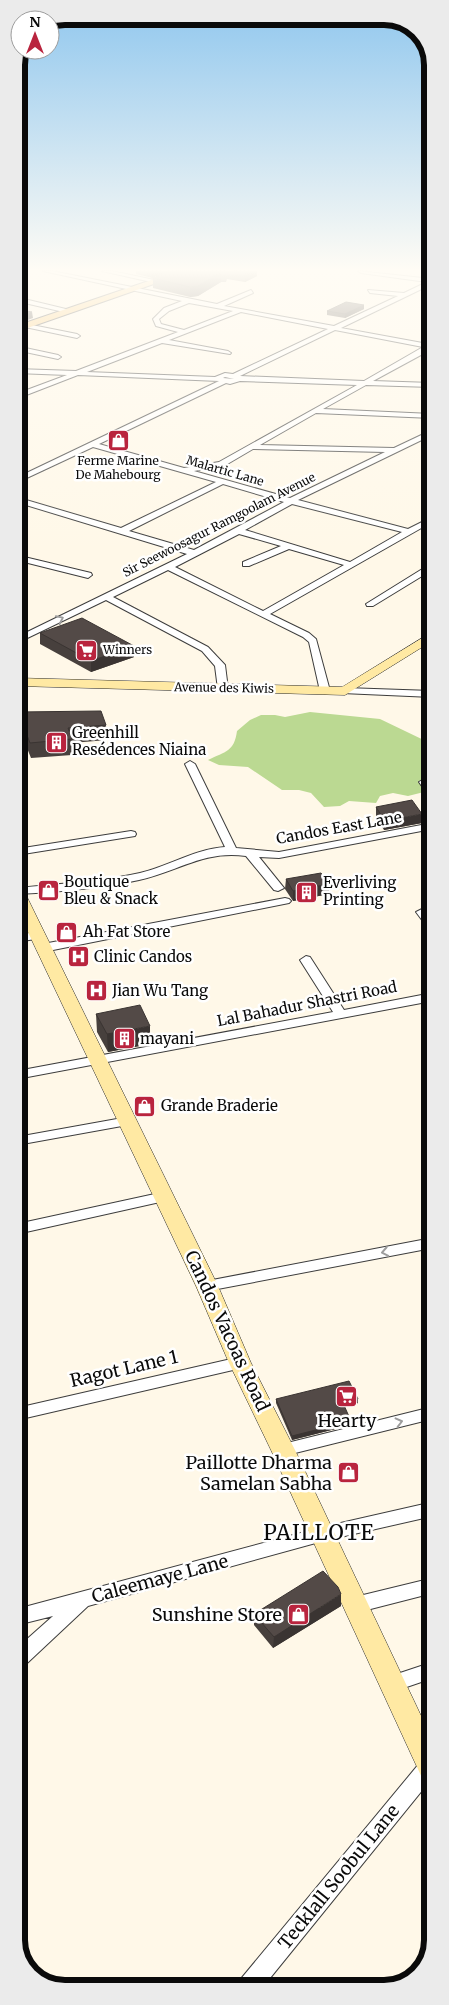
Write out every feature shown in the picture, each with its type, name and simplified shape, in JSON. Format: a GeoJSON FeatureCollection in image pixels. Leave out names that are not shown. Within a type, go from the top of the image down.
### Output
{"type":"FeatureCollection","features":[{"type":"Feature","properties":{"kind":"main road"},"geometry":{"type":"LineString","coordinates":[[345,691],[424,641]]}},
{"type":"Feature","properties":{"kind":"main road","name":"Avenue des Kiwis"},"geometry":{"type":"LineString","coordinates":[[25,682],[345,691]]}},
{"type":"Feature","properties":{"kind":"main road","name":"Candos Vacoas Road"},"geometry":{"type":"LineString","coordinates":[[25,909],[208,1286],[240,1363],[323,1534],[424,1753]]}},
{"type":"Feature","properties":{"kind":"street"},"geometry":{"type":"LineString","coordinates":[[25,394],[102,365]]}},
{"type":"Feature","properties":{"kind":"street"},"geometry":{"type":"LineString","coordinates":[[25,372],[234,382],[237,377],[262,365]]}},
{"type":"Feature","properties":{"kind":"street"},"geometry":{"type":"LineString","coordinates":[[182,470],[220,464],[399,365]]}},
{"type":"Feature","properties":{"kind":"street"},"geometry":{"type":"LineString","coordinates":[[237,377],[424,385]]}},
{"type":"Feature","properties":{"kind":"street"},"geometry":{"type":"LineString","coordinates":[[25,477],[220,380]]}},
{"type":"Feature","properties":{"kind":"street"},"geometry":{"type":"LineString","coordinates":[[315,411],[424,416]]}},
{"type":"Feature","properties":{"kind":"street","name":"Sir Seewoosagur Ramgoolam Avenue"},"geometry":{"type":"LineString","coordinates":[[25,636],[168,567],[238,531],[290,501],[424,436]]}},
{"type":"Feature","properties":{"kind":"street","name":"Malartic Lane"},"geometry":{"type":"LineString","coordinates":[[92,445],[290,501],[410,532]]}},
{"type":"Feature","properties":{"kind":"street"},"geometry":{"type":"LineString","coordinates":[[252,447],[397,450]]}},
{"type":"Feature","properties":{"kind":"street"},"geometry":{"type":"LineString","coordinates":[[122,531],[222,482]]}},
{"type":"Feature","properties":{"kind":"street"},"geometry":{"type":"LineString","coordinates":[[25,502],[194,553]]}},
{"type":"Feature","properties":{"kind":"street"},"geometry":{"type":"LineString","coordinates":[[264,614],[424,524]]}},
{"type":"Feature","properties":{"kind":"street"},"geometry":{"type":"LineString","coordinates":[[238,531],[352,564]]}},
{"type":"Feature","properties":{"kind":"street"},"geometry":{"type":"LineString","coordinates":[[246,564],[289,546]]}},
{"type":"Feature","properties":{"kind":"street"},"geometry":{"type":"LineString","coordinates":[[25,559],[88,575]]}},
{"type":"Feature","properties":{"kind":"street"},"geometry":{"type":"LineString","coordinates":[[168,567],[299,631],[313,641],[325,691]]}},
{"type":"Feature","properties":{"kind":"street"},"geometry":{"type":"LineString","coordinates":[[370,604],[424,571]]}},
{"type":"Feature","properties":{"kind":"street"},"geometry":{"type":"LineString","coordinates":[[106,597],[206,649],[220,665],[223,689]]}},
{"type":"Feature","properties":{"kind":"street","name":"Avenue des Kiwis"},"geometry":{"type":"LineString","coordinates":[[345,691],[424,694]]}},
{"type":"Feature","properties":{"kind":"street"},"geometry":{"type":"LineString","coordinates":[[190,764],[232,851]]}},
{"type":"Feature","properties":{"kind":"street","name":"Candos East Lane"},"geometry":{"type":"LineString","coordinates":[[25,891],[121,880],[156,872],[204,854],[232,851],[262,856],[295,853],[424,828]]}},
{"type":"Feature","properties":{"kind":"street"},"geometry":{"type":"LineString","coordinates":[[25,851],[131,834]]}},
{"type":"Feature","properties":{"kind":"street"},"geometry":{"type":"LineString","coordinates":[[250,853],[278,888]]}},
{"type":"Feature","properties":{"kind":"street"},"geometry":{"type":"LineString","coordinates":[[25,940],[40,941],[285,902]]}},
{"type":"Feature","properties":{"kind":"street"},"geometry":{"type":"LineString","coordinates":[[306,960],[341,1014]]}},
{"type":"Feature","properties":{"kind":"street","name":"Lal Bahadur Shastri Road"},"geometry":{"type":"LineString","coordinates":[[25,1074],[424,998]]}},
{"type":"Feature","properties":{"kind":"street"},"geometry":{"type":"LineString","coordinates":[[25,1140],[128,1121]]}},
{"type":"Feature","properties":{"kind":"street"},"geometry":{"type":"LineString","coordinates":[[25,1227],[164,1197]]}},
{"type":"Feature","properties":{"kind":"street"},"geometry":{"type":"LineString","coordinates":[[208,1286],[424,1245]]}},
{"type":"Feature","properties":{"kind":"street","name":"Ragot Lane 1"},"geometry":{"type":"LineString","coordinates":[[25,1412],[240,1363]]}},
{"type":"Feature","properties":{"kind":"street"},"geometry":{"type":"LineString","coordinates":[[283,1450],[424,1416]]}},
{"type":"Feature","properties":{"kind":"street","name":"Caleemaye Lane"},"geometry":{"type":"LineString","coordinates":[[25,1653],[82,1600],[323,1534],[424,1511]]}},
{"type":"Feature","properties":{"kind":"street"},"geometry":{"type":"LineString","coordinates":[[355,1605],[424,1587]]}},
{"type":"Feature","properties":{"kind":"street"},"geometry":{"type":"LineString","coordinates":[[25,1615],[82,1600]]}},
{"type":"Feature","properties":{"kind":"street"},"geometry":{"type":"LineString","coordinates":[[392,1684],[424,1673]]}},
{"type":"Feature","properties":{"kind":"street","name":"Tecklall Soobul Lane"},"geometry":{"type":"LineString","coordinates":[[255,1980],[424,1776]]}},
{"type":"Feature","properties":{"kind":"green space"},"geometry":{"type":"Polygon","coordinates":[[[310,712],[380,719],[424,740],[424,792],[408,796],[393,793],[380,796],[376,803],[349,801],[340,806],[324,807],[311,793],[299,790],[282,790],[248,767],[219,765],[208,760],[228,750],[234,743],[237,731],[250,720],[261,715],[285,717],[310,712]]]}},
{"type":"Feature","properties":{"kind":"building"},"geometry":{"type":"Polygon","coordinates":[[[82,618],[134,646],[91,661],[40,633],[82,618]]]}},
{"type":"Feature","properties":{"kind":"building"},"geometry":{"type":"Polygon","coordinates":[[[101,711],[106,725],[68,728],[72,739],[30,743],[25,730],[25,712],[101,711]]]}},
{"type":"Feature","properties":{"kind":"building"},"geometry":{"type":"Polygon","coordinates":[[[412,800],[422,814],[385,821],[376,807],[412,800]]]}},
{"type":"Feature","properties":{"kind":"building"},"geometry":{"type":"Polygon","coordinates":[[[321,873],[329,884],[293,891],[286,879],[321,873]]]}},
{"type":"Feature","properties":{"kind":"building"},"geometry":{"type":"Polygon","coordinates":[[[140,1005],[150,1026],[107,1034],[96,1014],[140,1005]]]}},
{"type":"Feature","properties":{"kind":"building"},"geometry":{"type":"Polygon","coordinates":[[[349,1381],[358,1399],[343,1403],[351,1421],[292,1436],[276,1399],[349,1381]]]}},
{"type":"Feature","properties":{"kind":"building","name":"Sunshine Store"},"geometry":{"type":"Polygon","coordinates":[[[323,1571],[338,1587],[341,1594],[274,1637],[254,1614],[323,1571]]]}},
{"type":"Feature","properties":{"kind":"place","name":"Ferme Marine De Mahebourg"},"geometry":{"type":"Point","coordinates":[118,440]}},
{"type":"Feature","properties":{"kind":"place","name":"Winners"},"geometry":{"type":"Point","coordinates":[87,650]}},
{"type":"Feature","properties":{"kind":"place","name":"Greenhill Resédences Niaina"},"geometry":{"type":"Point","coordinates":[56,742]}},
{"type":"Feature","properties":{"kind":"place","name":"Boutique Bleu & Snack"},"geometry":{"type":"Point","coordinates":[48,891]}},
{"type":"Feature","properties":{"kind":"place","name":"Everliving Printing"},"geometry":{"type":"Point","coordinates":[307,892]}},
{"type":"Feature","properties":{"kind":"place","name":"Ah Fat Store"},"geometry":{"type":"Point","coordinates":[67,932]}},
{"type":"Feature","properties":{"kind":"place","name":"Clinic Candos"},"geometry":{"type":"Point","coordinates":[78,957]}},
{"type":"Feature","properties":{"kind":"place","name":"Jian Wu Tang"},"geometry":{"type":"Point","coordinates":[96,991]}},
{"type":"Feature","properties":{"kind":"place","name":"mayani"},"geometry":{"type":"Point","coordinates":[124,1039]}},
{"type":"Feature","properties":{"kind":"place","name":"Grande Braderie"},"geometry":{"type":"Point","coordinates":[145,1106]}},
{"type":"Feature","properties":{"kind":"place","name":"Hearty"},"geometry":{"type":"Point","coordinates":[347,1396]}},
{"type":"Feature","properties":{"kind":"place","name":"Paillotte Dharma Samelan Sabha"},"geometry":{"type":"Point","coordinates":[348,1473]}},
{"type":"Feature","properties":{"kind":"place","name":"Sunshine Store"},"geometry":{"type":"Point","coordinates":[298,1615]}},
{"type":"Feature","properties":{"kind":"district","name":"PAILLOTE"},"geometry":{"type":"Point","coordinates":[319,1533]}}]}
